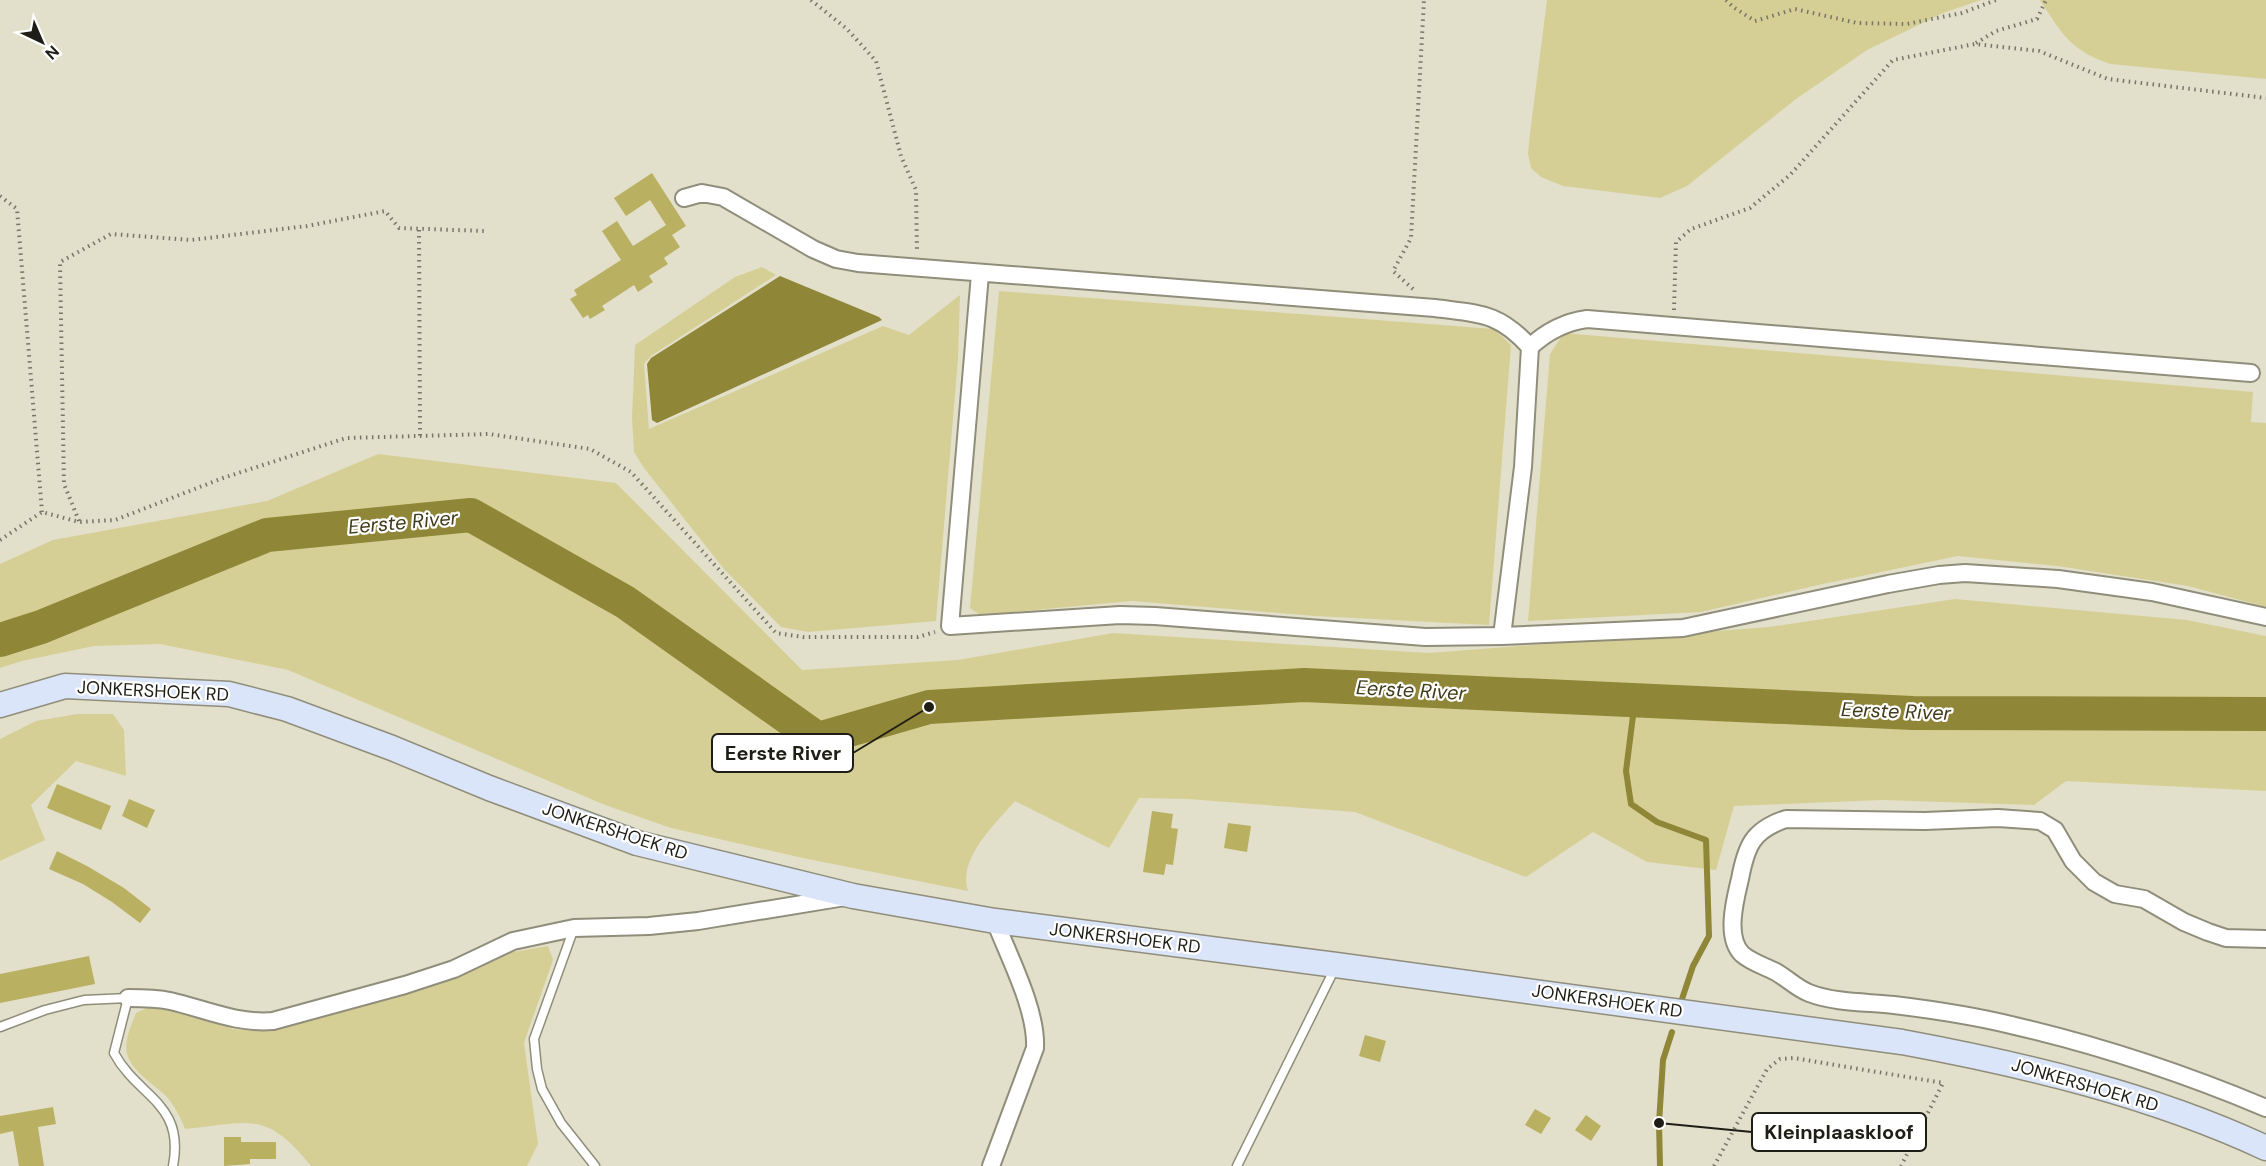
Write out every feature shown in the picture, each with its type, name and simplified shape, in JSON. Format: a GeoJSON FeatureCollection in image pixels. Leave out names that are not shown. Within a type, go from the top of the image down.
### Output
{"type":"FeatureCollection","features":[{"type":"Feature","properties":{"kind":"street"},"geometry":{"type":"LineString","coordinates":[[684,198],[702,193],[723,197],[813,249],[836,259],[858,263],[1435,308],[1493,317],[1515,330],[1530,347],[1523,467],[1502,636]]}},
{"type":"Feature","properties":{"kind":"street"},"geometry":{"type":"LineString","coordinates":[[980,274],[950,626],[1132,615],[1425,637],[1683,628],[1888,584],[1965,573],[2058,579],[2152,592],[2266,617]]}},
{"type":"Feature","properties":{"kind":"street"},"geometry":{"type":"LineString","coordinates":[[1530,347],[1539,339],[1570,321],[1587,319],[2251,373]]}},
{"type":"Feature","properties":{"kind":"street","name":"JONKERSHOEK RD"},"geometry":{"type":"LineString","coordinates":[[0,705],[65,686],[229,694],[287,709],[637,843],[853,896],[995,921],[1902,1042],[1984,1057],[2141,1100],[2234,1133],[2266,1148]]}},
{"type":"Feature","properties":{"kind":"street"},"geometry":{"type":"LineString","coordinates":[[2266,939],[2226,938],[2208,933],[2144,899],[2115,894],[2094,882],[2073,861],[2055,830],[2049,826],[2040,821],[1998,818],[1924,821],[1786,819],[1769,824],[1760,831],[1744,857],[1733,935],[1744,955],[1782,975],[1811,994],[1843,1000],[1945,1011],[2037,1031],[2173,1071],[2266,1108]]}},
{"type":"Feature","properties":{"kind":"street"},"geometry":{"type":"LineString","coordinates":[[128,998],[168,1000],[233,1019],[273,1021],[405,985],[454,969],[513,941],[574,928],[649,926],[698,921],[853,896]]}},
{"type":"Feature","properties":{"kind":"street"},"geometry":{"type":"LineString","coordinates":[[991,1166],[1035,1048],[1036,1033],[995,921]]}},
{"type":"Feature","properties":{"kind":"lane"},"geometry":{"type":"LineString","coordinates":[[574,928],[534,1039],[542,1089],[561,1123],[595,1166]]}},
{"type":"Feature","properties":{"kind":"lane"},"geometry":{"type":"LineString","coordinates":[[1237,1166],[1336,965]]}},
{"type":"Feature","properties":{"kind":"lane"},"geometry":{"type":"LineString","coordinates":[[0,1027],[45,1010],[84,1000],[128,998],[114,1053],[122,1068],[168,1115],[176,1151],[172,1166]]}},
{"type":"Feature","properties":{"kind":"path"},"geometry":{"type":"LineString","coordinates":[[811,0],[847,29],[876,61],[901,156],[916,190],[918,269]]}},
{"type":"Feature","properties":{"kind":"path"},"geometry":{"type":"LineString","coordinates":[[1424,0],[1411,238],[1393,271],[1435,308]]}},
{"type":"Feature","properties":{"kind":"path"},"geometry":{"type":"LineString","coordinates":[[1726,0],[1755,21],[1795,9],[1857,23],[1907,24],[1962,13],[1996,0]]}},
{"type":"Feature","properties":{"kind":"path"},"geometry":{"type":"LineString","coordinates":[[1975,44],[1996,31],[2037,19],[2046,0]]}},
{"type":"Feature","properties":{"kind":"path"},"geometry":{"type":"LineString","coordinates":[[1672,326],[1676,242],[1690,229],[1750,208],[1790,175],[1893,60],[1975,44],[2038,51],[2108,79],[2266,98]]}},
{"type":"Feature","properties":{"kind":"path"},"geometry":{"type":"LineString","coordinates":[[0,196],[17,209],[42,512]]}},
{"type":"Feature","properties":{"kind":"path"},"geometry":{"type":"LineString","coordinates":[[79,522],[64,484],[60,262],[111,234],[191,240],[307,226],[385,212],[399,228],[484,231]]}},
{"type":"Feature","properties":{"kind":"path"},"geometry":{"type":"LineString","coordinates":[[419,229],[420,436]]}},
{"type":"Feature","properties":{"kind":"path"},"geometry":{"type":"LineString","coordinates":[[0,540],[42,512],[79,522],[115,520],[223,478],[346,438],[489,434],[590,449],[631,472],[776,633],[803,638],[918,638],[950,626]]}},
{"type":"Feature","properties":{"kind":"path"},"geometry":{"type":"LineString","coordinates":[[1714,1166],[1767,1069],[1780,1059],[1794,1058],[1943,1083],[1901,1166]]}},
{"type":"Feature","properties":{"kind":"shaded area"},"geometry":{"type":"Polygon","coordinates":[[[1547,0],[1981,0],[1943,13],[1867,50],[1796,99],[1687,186],[1660,198],[1563,186],[1541,177],[1531,168],[1528,154],[1530,133],[1547,0]]]}},
{"type":"Feature","properties":{"kind":"shaded area"},"geometry":{"type":"Polygon","coordinates":[[[2040,0],[2266,0],[2266,79],[2110,64],[2085,53],[2068,40],[2040,0]]]}},
{"type":"Feature","properties":{"kind":"shaded area"},"geometry":{"type":"Polygon","coordinates":[[[762,267],[776,275],[651,356],[644,364],[649,429],[883,326],[909,335],[960,295],[958,359],[936,621],[808,632],[781,627],[724,569],[644,468],[634,452],[632,418],[635,345],[735,277],[762,267]]]}},
{"type":"Feature","properties":{"kind":"shaded area"},"geometry":{"type":"Polygon","coordinates":[[[780,276],[882,320],[657,423],[652,420],[647,364],[651,358],[780,276]]]}},
{"type":"Feature","properties":{"kind":"shaded area"},"geometry":{"type":"Polygon","coordinates":[[[999,291],[1494,329],[1511,345],[1489,625],[1315,616],[1132,601],[980,615],[970,608],[999,291]]]}},
{"type":"Feature","properties":{"kind":"shaded area"},"geometry":{"type":"Polygon","coordinates":[[[1564,333],[2253,392],[2251,422],[2266,423],[2266,607],[2188,586],[2057,566],[1958,556],[1701,612],[1528,621],[1550,354],[1564,333]]]}},
{"type":"Feature","properties":{"kind":"shaded area"},"geometry":{"type":"Polygon","coordinates":[[[378,454],[616,483],[802,670],[958,660],[1113,633],[1429,653],[1769,627],[1955,599],[2187,620],[2266,636],[2266,791],[2066,781],[2034,805],[1882,800],[1734,806],[1716,870],[1647,862],[1593,832],[1526,877],[1355,812],[1188,799],[1139,798],[1109,848],[1015,801],[980,842],[973,854],[966,879],[968,891],[803,858],[671,828],[605,805],[288,670],[160,644],[94,646],[22,661],[0,668],[0,564],[53,540],[267,501],[378,454]]]}},
{"type":"Feature","properties":{"kind":"shaded area"},"geometry":{"type":"Polygon","coordinates":[[[77,714],[113,714],[124,730],[126,776],[76,761],[31,805],[45,840],[0,861],[0,739],[36,721],[77,714]]]}},
{"type":"Feature","properties":{"kind":"shaded area"},"geometry":{"type":"Polygon","coordinates":[[[548,946],[553,960],[524,1043],[538,1144],[527,1166],[311,1166],[281,1135],[255,1124],[226,1124],[185,1129],[166,1096],[138,1072],[127,1054],[127,1038],[136,1013],[149,1007],[188,1015],[233,1029],[261,1031],[387,1000],[460,977],[513,952],[548,946]]]}},
{"type":"Feature","properties":{"kind":"building"},"geometry":{"type":"Polygon","coordinates":[[[652,173],[686,226],[672,235],[680,247],[664,258],[668,264],[649,276],[653,282],[638,292],[634,285],[602,306],[605,310],[590,319],[588,315],[583,318],[570,299],[577,295],[574,290],[621,260],[602,231],[617,221],[633,246],[666,225],[650,200],[626,216],[614,198],[652,173]]]}},
{"type":"Feature","properties":{"kind":"building"},"geometry":{"type":"Polygon","coordinates":[[[57,784],[111,806],[101,830],[47,808],[57,784]]]}},
{"type":"Feature","properties":{"kind":"building"},"geometry":{"type":"Polygon","coordinates":[[[129,799],[155,810],[147,828],[122,816],[129,799]]]}},
{"type":"Feature","properties":{"kind":"building"},"geometry":{"type":"Polygon","coordinates":[[[1152,811],[1173,814],[1171,828],[1178,829],[1173,865],[1166,864],[1164,875],[1143,872],[1152,811]]]}},
{"type":"Feature","properties":{"kind":"building"},"geometry":{"type":"Polygon","coordinates":[[[1228,823],[1251,826],[1247,852],[1224,848],[1228,823]]]}},
{"type":"Feature","properties":{"kind":"building"},"geometry":{"type":"Polygon","coordinates":[[[57,851],[124,888],[151,909],[140,923],[83,884],[49,869],[57,851]]]}},
{"type":"Feature","properties":{"kind":"building"},"geometry":{"type":"Polygon","coordinates":[[[89,956],[95,984],[0,1003],[0,974],[89,956]]]}},
{"type":"Feature","properties":{"kind":"building"},"geometry":{"type":"Polygon","coordinates":[[[1365,1035],[1386,1041],[1380,1062],[1359,1056],[1365,1035]]]}},
{"type":"Feature","properties":{"kind":"building"},"geometry":{"type":"Polygon","coordinates":[[[53,1107],[56,1124],[38,1127],[44,1166],[19,1166],[13,1131],[0,1134],[0,1116],[53,1107]]]}},
{"type":"Feature","properties":{"kind":"building"},"geometry":{"type":"Polygon","coordinates":[[[1535,1109],[1551,1118],[1541,1134],[1525,1125],[1535,1109]]]}},
{"type":"Feature","properties":{"kind":"building"},"geometry":{"type":"Polygon","coordinates":[[[1586,1115],[1601,1126],[1591,1141],[1575,1130],[1586,1115]]]}},
{"type":"Feature","properties":{"kind":"building"},"geometry":{"type":"Polygon","coordinates":[[[224,1137],[241,1137],[241,1142],[276,1142],[276,1159],[250,1159],[250,1164],[224,1166],[224,1137]]]}},
{"type":"Feature","properties":{"kind":"waterway","name":"Eerste River"},"geometry":{"type":"LineString","coordinates":[[0,640],[41,627],[267,535],[471,515],[625,602],[818,739],[929,707],[1304,685],[1913,713],[2266,714]]}},
{"type":"Feature","properties":{"kind":"waterway"},"geometry":{"type":"LineString","coordinates":[[1635,700],[1626,771],[1631,804],[1657,822],[1706,840],[1709,936],[1693,966],[1682,999]]}},
{"type":"Feature","properties":{"kind":"waterway"},"geometry":{"type":"LineString","coordinates":[[1660,1166],[1659,1123],[1663,1060],[1672,1032]]}},
{"type":"Feature","properties":{"kind":"place","name":"Eerste River"},"geometry":{"type":"Point","coordinates":[929,707]}},
{"type":"Feature","properties":{"kind":"place","name":"Kleinplaaskloof"},"geometry":{"type":"Point","coordinates":[1659,1123]}}]}
